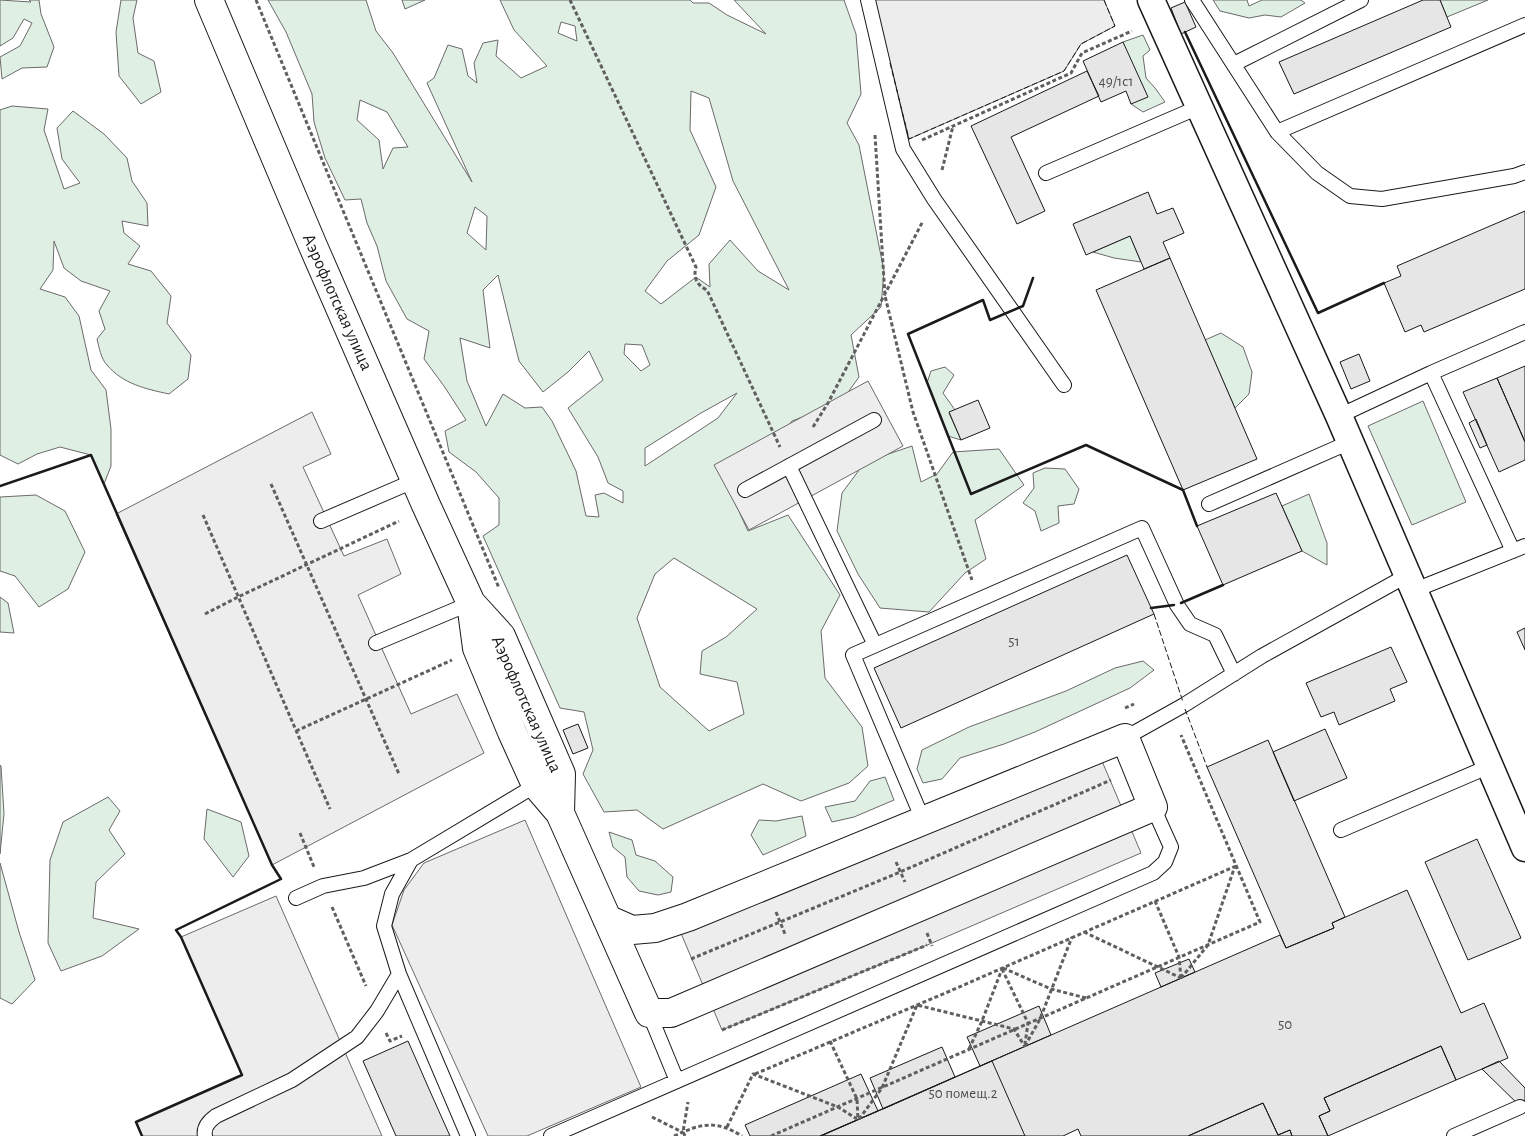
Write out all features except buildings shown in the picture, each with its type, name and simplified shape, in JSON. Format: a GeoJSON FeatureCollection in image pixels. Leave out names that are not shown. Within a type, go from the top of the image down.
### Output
{"type":"FeatureCollection","features":[{"type":"Feature","properties":{"kind":"main road","name":"Аэрофлотская улица"},"geometry":{"type":"LineString","coordinates":[[209,0],[313,246],[471,603],[477,648],[536,785],[560,814],[649,1013]]}},
{"type":"Feature","properties":{"kind":"main road","name":"Аэрофлотская улица"},"geometry":{"type":"LineString","coordinates":[[471,603],[501,636],[561,774],[560,814]]}},
{"type":"Feature","properties":{"kind":"main road"},"geometry":{"type":"LineString","coordinates":[[607,919],[632,930],[655,928],[688,917],[1125,738],[1153,807],[671,1013],[649,1013]]}},
{"type":"Feature","properties":{"kind":"street"},"geometry":{"type":"LineString","coordinates":[[1151,0],[1339,416],[1525,848]]}},
{"type":"Feature","properties":{"kind":"lane"},"geometry":{"type":"LineString","coordinates":[[868,0],[903,149],[934,199],[1064,384]]}},
{"type":"Feature","properties":{"kind":"lane"},"geometry":{"type":"LineString","coordinates":[[1192,0],[1277,132],[1317,172],[1350,196],[1382,199],[1514,176],[1525,172]]}},
{"type":"Feature","properties":{"kind":"lane"},"geometry":{"type":"LineString","coordinates":[[1234,64],[1361,0]]}},
{"type":"Feature","properties":{"kind":"lane"},"geometry":{"type":"LineString","coordinates":[[1277,132],[1525,26]]}},
{"type":"Feature","properties":{"kind":"lane"},"geometry":{"type":"LineString","coordinates":[[1046,173],[1200,107]]}},
{"type":"Feature","properties":{"kind":"lane"},"geometry":{"type":"LineString","coordinates":[[1339,416],[1525,332]]}},
{"type":"Feature","properties":{"kind":"lane"},"geometry":{"type":"LineString","coordinates":[[1125,738],[1184,705],[1262,656],[1411,582],[1519,549],[1431,373]]}},
{"type":"Feature","properties":{"kind":"lane"},"geometry":{"type":"LineString","coordinates":[[745,490],[874,420]]}},
{"type":"Feature","properties":{"kind":"lane"},"geometry":{"type":"LineString","coordinates":[[1209,504],[1350,442]]}},
{"type":"Feature","properties":{"kind":"lane"},"geometry":{"type":"LineString","coordinates":[[789,466],[875,645]]}},
{"type":"Feature","properties":{"kind":"lane"},"geometry":{"type":"LineString","coordinates":[[321,521],[416,480]]}},
{"type":"Feature","properties":{"kind":"lane"},"geometry":{"type":"LineString","coordinates":[[923,820],[852,655],[1142,528],[1178,605],[1190,624],[1215,635],[1234,674]]}},
{"type":"Feature","properties":{"kind":"lane"},"geometry":{"type":"LineString","coordinates":[[376,643],[471,603]]}},
{"type":"Feature","properties":{"kind":"lane"},"geometry":{"type":"LineString","coordinates":[[1341,830],[1490,766]]}},
{"type":"Feature","properties":{"kind":"lane"},"geometry":{"type":"LineString","coordinates":[[296,898],[322,886],[364,878],[411,860],[536,785]]}},
{"type":"Feature","properties":{"kind":"lane"},"geometry":{"type":"LineString","coordinates":[[551,1136],[1153,872],[1165,862],[1171,847],[1153,807]]}},
{"type":"Feature","properties":{"kind":"lane"},"geometry":{"type":"LineString","coordinates":[[411,860],[392,894],[384,926],[399,974],[468,1136]]}},
{"type":"Feature","properties":{"kind":"lane"},"geometry":{"type":"LineString","coordinates":[[204,1136],[206,1126],[216,1116],[292,1080],[357,1037],[377,1011],[399,974]]}},
{"type":"Feature","properties":{"kind":"lane"},"geometry":{"type":"LineString","coordinates":[[649,1013],[677,1081]]}},
{"type":"Feature","properties":{"kind":"lane"},"geometry":{"type":"LineString","coordinates":[[1454,1136],[1520,1107]]}},
{"type":"Feature","properties":{"kind":"path"},"geometry":{"type":"LineString","coordinates":[[256,0],[501,593]]}},
{"type":"Feature","properties":{"kind":"path"},"geometry":{"type":"LineString","coordinates":[[570,0],[696,267],[694,274],[696,282],[707,290],[789,466]]}},
{"type":"Feature","properties":{"kind":"path"},"geometry":{"type":"LineString","coordinates":[[903,149],[1071,73],[1082,52],[1132,31]]}},
{"type":"Feature","properties":{"kind":"path"},"geometry":{"type":"LineString","coordinates":[[789,466],[828,403],[934,199],[953,126]]}},
{"type":"Feature","properties":{"kind":"path"},"geometry":{"type":"LineString","coordinates":[[875,134],[885,296],[913,412],[979,600]]}},
{"type":"Feature","properties":{"kind":"path"},"geometry":{"type":"LineString","coordinates":[[271,484],[399,774]]}},
{"type":"Feature","properties":{"kind":"path"},"geometry":{"type":"LineString","coordinates":[[203,515],[330,809]]}},
{"type":"Feature","properties":{"kind":"path"},"geometry":{"type":"LineString","coordinates":[[205,614],[399,521]]}},
{"type":"Feature","properties":{"kind":"path"},"geometry":{"type":"LineString","coordinates":[[296,731],[477,648]]}},
{"type":"Feature","properties":{"kind":"path"},"geometry":{"type":"LineString","coordinates":[[1125,708],[1134,704]]}},
{"type":"Feature","properties":{"kind":"path"},"geometry":{"type":"LineString","coordinates":[[771,1136],[1260,922],[1181,735]]}},
{"type":"Feature","properties":{"kind":"path"},"geometry":{"type":"LineString","coordinates":[[691,959],[900,872],[1111,780]]}},
{"type":"Feature","properties":{"kind":"path"},"geometry":{"type":"LineString","coordinates":[[745,1078],[918,1005],[1236,866]]}},
{"type":"Feature","properties":{"kind":"path"},"geometry":{"type":"LineString","coordinates":[[1181,978],[1208,945],[1236,866]]}},
{"type":"Feature","properties":{"kind":"path"},"geometry":{"type":"LineString","coordinates":[[764,886],[796,960]]}},
{"type":"Feature","properties":{"kind":"path"},"geometry":{"type":"LineString","coordinates":[[1155,901],[1179,957],[1181,978]]}},
{"type":"Feature","properties":{"kind":"path"},"geometry":{"type":"LineString","coordinates":[[1084,932],[1181,978]]}},
{"type":"Feature","properties":{"kind":"path"},"geometry":{"type":"LineString","coordinates":[[1025,1047],[1040,1019],[1072,938]]}},
{"type":"Feature","properties":{"kind":"path"},"geometry":{"type":"LineString","coordinates":[[722,1030],[932,943]]}},
{"type":"Feature","properties":{"kind":"path"},"geometry":{"type":"LineString","coordinates":[[1002,968],[1051,989],[1086,998]]}},
{"type":"Feature","properties":{"kind":"path"},"geometry":{"type":"LineString","coordinates":[[969,1049],[1002,968]]}},
{"type":"Feature","properties":{"kind":"path"},"geometry":{"type":"LineString","coordinates":[[1002,968],[1028,1024],[1025,1047]]}},
{"type":"Feature","properties":{"kind":"path"},"geometry":{"type":"LineString","coordinates":[[810,993],[857,1099],[858,1120]]}},
{"type":"Feature","properties":{"kind":"path"},"geometry":{"type":"LineString","coordinates":[[918,1005],[1014,1029],[1025,1047]]}},
{"type":"Feature","properties":{"kind":"path"},"geometry":{"type":"LineString","coordinates":[[858,1120],[882,1088],[918,1005]]}},
{"type":"Feature","properties":{"kind":"path"},"geometry":{"type":"LineString","coordinates":[[753,1074],[838,1107],[858,1120]]}},
{"type":"Feature","properties":{"kind":"path"},"geometry":{"type":"LineString","coordinates":[[726,1126],[753,1074]]}},
{"type":"Feature","properties":{"kind":"path"},"geometry":{"type":"LineString","coordinates":[[679,1106],[696,1098]]}},
{"type":"Feature","properties":{"kind":"path"},"geometry":{"type":"LineString","coordinates":[[684,1134],[688,1102]]}},
{"type":"Feature","properties":{"kind":"path"},"geometry":{"type":"LineString","coordinates":[[643,1121],[661,1113]]}},
{"type":"Feature","properties":{"kind":"path"},"geometry":{"type":"LineString","coordinates":[[652,1117],[684,1134]]}},
{"type":"Feature","properties":{"kind":"path"},"geometry":{"type":"LineString","coordinates":[[674,1136],[684,1134],[707,1124],[726,1126],[742,1136]]}},
{"type":"Feature","properties":{"kind":"green space"},"geometry":{"type":"Polygon","coordinates":[[[0,0],[31,2],[29,0],[39,0],[41,14],[54,47],[47,67],[22,68],[2,79],[0,57],[20,46],[32,23],[24,19],[13,38],[0,46],[0,0]]]}},
{"type":"Feature","properties":{"kind":"green space"},"geometry":{"type":"Polygon","coordinates":[[[121,0],[137,0],[133,18],[138,53],[154,61],[161,92],[141,104],[119,76],[116,32],[121,0]]]}},
{"type":"Feature","properties":{"kind":"green space"},"geometry":{"type":"Polygon","coordinates":[[[268,0],[366,0],[376,31],[393,53],[472,182],[427,83],[434,78],[448,45],[462,49],[468,76],[477,83],[474,63],[483,43],[498,40],[496,56],[521,78],[547,66],[514,30],[500,0],[690,0],[693,3],[709,3],[727,15],[766,34],[734,0],[844,0],[856,34],[861,94],[847,123],[859,145],[884,271],[881,307],[851,335],[859,377],[841,402],[792,421],[764,457],[729,490],[748,531],[788,515],[840,595],[821,631],[825,678],[862,727],[868,766],[849,783],[801,801],[763,784],[663,829],[637,810],[604,812],[583,774],[593,750],[584,712],[560,708],[483,536],[499,525],[499,498],[476,472],[449,452],[445,431],[466,420],[424,359],[429,331],[407,319],[386,281],[377,246],[367,223],[361,199],[345,200],[325,158],[314,122],[312,94],[286,32],[268,0]],[[561,22],[558,33],[577,41],[575,26],[561,22]],[[691,91],[690,130],[716,187],[699,235],[667,261],[645,291],[661,304],[696,277],[710,287],[709,264],[730,240],[758,271],[789,290],[733,181],[709,98],[691,91]],[[360,100],[357,120],[379,140],[383,169],[393,148],[408,147],[387,112],[360,100]],[[475,207],[467,233],[486,250],[487,216],[475,207]],[[498,275],[483,290],[490,348],[460,338],[467,381],[486,426],[503,394],[525,408],[542,407],[552,421],[576,471],[586,516],[599,517],[595,495],[604,493],[623,503],[623,491],[608,483],[598,457],[568,408],[603,380],[589,351],[568,372],[543,392],[519,361],[498,275]],[[625,344],[624,354],[641,371],[650,365],[642,345],[625,344]],[[737,393],[701,413],[645,448],[645,466],[718,418],[737,393]],[[674,558],[655,574],[637,618],[660,687],[709,731],[744,714],[737,682],[700,674],[702,651],[726,637],[757,609],[674,558]]]}},
{"type":"Feature","properties":{"kind":"green space"},"geometry":{"type":"Polygon","coordinates":[[[402,0],[425,0],[405,9],[402,0]]]}},
{"type":"Feature","properties":{"kind":"green space"},"geometry":{"type":"Polygon","coordinates":[[[1213,0],[1247,0],[1249,6],[1262,0],[1301,0],[1305,3],[1281,17],[1265,15],[1249,18],[1220,11],[1213,0]]]}},
{"type":"Feature","properties":{"kind":"green space"},"geometry":{"type":"Polygon","coordinates":[[[1440,0],[1488,0],[1447,17],[1440,0]]]}},
{"type":"Feature","properties":{"kind":"green space"},"geometry":{"type":"Polygon","coordinates":[[[1143,35],[1150,50],[1143,56],[1146,78],[1165,102],[1143,112],[1131,104],[1123,42],[1143,35]]]}},
{"type":"Feature","properties":{"kind":"green space"},"geometry":{"type":"Polygon","coordinates":[[[12,106],[48,109],[44,130],[64,189],[80,183],[62,159],[57,128],[73,111],[104,134],[127,158],[132,181],[147,203],[148,226],[122,221],[124,233],[140,246],[128,264],[151,271],[171,296],[167,323],[191,355],[188,379],[169,394],[135,385],[120,377],[103,360],[97,339],[105,329],[99,311],[110,291],[81,281],[64,268],[54,241],[53,270],[40,289],[65,297],[79,316],[91,370],[106,390],[111,429],[111,466],[104,484],[91,455],[60,447],[37,454],[18,464],[0,455],[0,110],[12,106]]]}},
{"type":"Feature","properties":{"kind":"green space"},"geometry":{"type":"Polygon","coordinates":[[[1130,236],[1141,262],[1114,258],[1093,252],[1130,236]]]}},
{"type":"Feature","properties":{"kind":"green space"},"geometry":{"type":"Polygon","coordinates":[[[1221,333],[1243,347],[1252,372],[1249,394],[1235,408],[1205,340],[1221,333]]]}},
{"type":"Feature","properties":{"kind":"green space"},"geometry":{"type":"Polygon","coordinates":[[[945,367],[954,375],[943,393],[955,410],[949,413],[961,440],[948,436],[927,383],[931,371],[945,367]]]}},
{"type":"Feature","properties":{"kind":"green space"},"geometry":{"type":"Polygon","coordinates":[[[1423,401],[1466,502],[1412,525],[1368,426],[1423,401]]]}},
{"type":"Feature","properties":{"kind":"green space"},"geometry":{"type":"Polygon","coordinates":[[[912,446],[921,482],[937,474],[953,452],[999,449],[1024,485],[975,520],[986,559],[965,573],[929,612],[880,608],[858,574],[837,531],[842,493],[865,462],[912,446]]]}},
{"type":"Feature","properties":{"kind":"green space"},"geometry":{"type":"Polygon","coordinates":[[[1045,468],[1065,469],[1079,489],[1074,504],[1058,506],[1059,523],[1041,531],[1035,511],[1023,503],[1034,488],[1033,473],[1045,468]]]}},
{"type":"Feature","properties":{"kind":"green space"},"geometry":{"type":"Polygon","coordinates":[[[1309,494],[1327,543],[1327,565],[1302,551],[1282,506],[1309,494]]]}},
{"type":"Feature","properties":{"kind":"green space"},"geometry":{"type":"Polygon","coordinates":[[[36,495],[65,511],[85,552],[68,589],[39,607],[15,576],[0,571],[0,497],[36,495]]]}},
{"type":"Feature","properties":{"kind":"green space"},"geometry":{"type":"Polygon","coordinates":[[[0,597],[8,603],[14,633],[0,632],[0,597]]]}},
{"type":"Feature","properties":{"kind":"green space"},"geometry":{"type":"Polygon","coordinates":[[[1143,661],[1154,670],[1130,688],[1035,732],[960,758],[942,779],[923,783],[917,769],[922,750],[969,727],[1066,691],[1115,668],[1143,661]]]}},
{"type":"Feature","properties":{"kind":"green space"},"geometry":{"type":"Polygon","coordinates":[[[0,765],[4,814],[0,854],[0,765]]]}},
{"type":"Feature","properties":{"kind":"green space"},"geometry":{"type":"Polygon","coordinates":[[[885,777],[894,800],[854,817],[832,822],[825,807],[855,801],[870,781],[885,777]]]}},
{"type":"Feature","properties":{"kind":"green space"},"geometry":{"type":"Polygon","coordinates":[[[108,797],[120,811],[109,830],[125,854],[96,882],[93,918],[139,929],[102,956],[61,971],[48,943],[50,860],[63,822],[108,797]]]}},
{"type":"Feature","properties":{"kind":"green space"},"geometry":{"type":"Polygon","coordinates":[[[207,809],[241,822],[249,856],[233,877],[204,839],[207,809]]]}},
{"type":"Feature","properties":{"kind":"green space"},"geometry":{"type":"Polygon","coordinates":[[[802,816],[806,836],[763,855],[751,835],[759,820],[776,821],[802,816]]]}},
{"type":"Feature","properties":{"kind":"green space"},"geometry":{"type":"Polygon","coordinates":[[[609,832],[632,840],[636,855],[655,861],[673,877],[671,892],[658,895],[639,891],[627,877],[625,857],[613,847],[609,832]]]}},
{"type":"Feature","properties":{"kind":"green space"},"geometry":{"type":"Polygon","coordinates":[[[0,863],[19,932],[35,980],[12,1004],[0,998],[0,863]]]}},
{"type":"Feature","properties":{"kind":"shaded area"},"geometry":{"type":"Polygon","coordinates":[[[874,0],[1104,0],[1115,26],[1081,44],[1064,71],[909,139],[874,0]]]}},
{"type":"Feature","properties":{"kind":"shaded area"},"geometry":{"type":"Polygon","coordinates":[[[868,381],[903,446],[749,530],[714,465],[868,381]]]}},
{"type":"Feature","properties":{"kind":"shaded area"},"geometry":{"type":"Polygon","coordinates":[[[312,412],[331,454],[303,467],[344,556],[387,539],[401,574],[358,595],[411,714],[457,694],[484,753],[272,865],[116,514],[312,412]]]}},
{"type":"Feature","properties":{"kind":"shaded area"},"geometry":{"type":"Polygon","coordinates":[[[1099,754],[1141,853],[932,943],[722,1030],[680,931],[1099,754]]]}},
{"type":"Feature","properties":{"kind":"shaded area"},"geometry":{"type":"Polygon","coordinates":[[[525,820],[641,1087],[527,1136],[488,1136],[392,925],[404,890],[424,863],[525,820]]]}},
{"type":"Feature","properties":{"kind":"shaded area"},"geometry":{"type":"Polygon","coordinates":[[[276,896],[382,1136],[142,1136],[136,1122],[242,1075],[181,937],[276,896]]]}},
{"type":"Feature","properties":{"kind":"fence"},"geometry":{"type":"LineString","coordinates":[[890,63],[909,139],[1064,71],[1081,44],[1115,26],[1104,0]]}},
{"type":"Feature","properties":{"kind":"fence"},"geometry":{"type":"LineString","coordinates":[[1154,614],[1183,702]]}},
{"type":"Feature","properties":{"kind":"fence"},"geometry":{"type":"LineString","coordinates":[[1185,709],[1207,767]]}},
{"type":"Feature","properties":{"kind":"wall"},"geometry":{"type":"LineString","coordinates":[[1185,32],[1318,313],[1384,283]]}},
{"type":"Feature","properties":{"kind":"wall"},"geometry":{"type":"LineString","coordinates":[[1033,278],[1023,306],[990,320],[983,300],[908,334],[971,494],[1086,445],[1183,490],[1197,526]]}},
{"type":"Feature","properties":{"kind":"wall"},"geometry":{"type":"LineString","coordinates":[[0,486],[91,455],[272,865],[281,879],[176,930],[181,937],[242,1075],[136,1122],[142,1136]]}},
{"type":"Feature","properties":{"kind":"wall"},"geometry":{"type":"LineString","coordinates":[[1181,603],[1223,585]]}},
{"type":"Feature","properties":{"kind":"wall"},"geometry":{"type":"LineString","coordinates":[[1151,608],[1174,605]]}}]}
